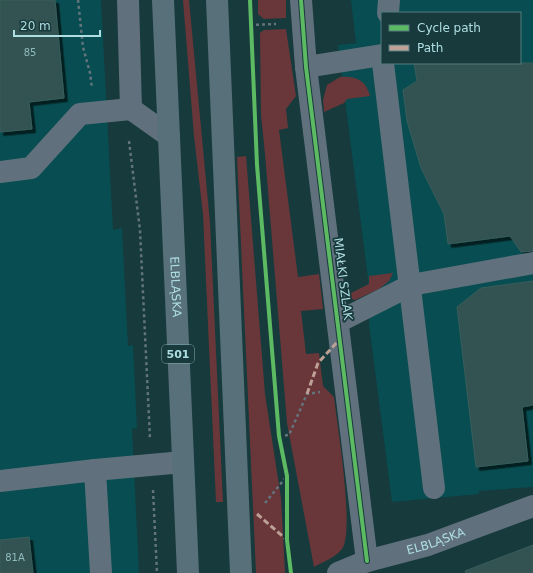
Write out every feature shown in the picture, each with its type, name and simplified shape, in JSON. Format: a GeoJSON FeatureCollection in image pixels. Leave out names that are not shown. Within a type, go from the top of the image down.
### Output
{"type":"FeatureCollection","features":[{"type":"Feature","properties":{"kind":"main road","name":"ELBLĄSKA"},"geometry":{"type":"LineString","coordinates":[[163,0],[188,573]]}},
{"type":"Feature","properties":{"kind":"main road"},"geometry":{"type":"LineString","coordinates":[[217,0],[241,573]]}},
{"type":"Feature","properties":{"kind":"street"},"geometry":{"type":"LineString","coordinates":[[128,0],[131,109]]}},
{"type":"Feature","properties":{"kind":"street","name":"MIAŁKI SZLAK"},"geometry":{"type":"LineString","coordinates":[[301,0],[306,67],[367,561]]}},
{"type":"Feature","properties":{"kind":"street"},"geometry":{"type":"LineString","coordinates":[[388,12],[389,0]]}},
{"type":"Feature","properties":{"kind":"street"},"geometry":{"type":"LineString","coordinates":[[306,67],[381,54]]}},
{"type":"Feature","properties":{"kind":"street"},"geometry":{"type":"LineString","coordinates":[[383,64],[411,285],[434,488]]}},
{"type":"Feature","properties":{"kind":"street"},"geometry":{"type":"LineString","coordinates":[[0,172],[31,168],[80,114],[131,109],[169,136]]}},
{"type":"Feature","properties":{"kind":"street"},"geometry":{"type":"LineString","coordinates":[[338,322],[411,285],[533,263]]}},
{"type":"Feature","properties":{"kind":"street"},"geometry":{"type":"LineString","coordinates":[[0,481],[183,462]]}},
{"type":"Feature","properties":{"kind":"street"},"geometry":{"type":"LineString","coordinates":[[95,470],[101,573]]}},
{"type":"Feature","properties":{"kind":"street","name":"ELBLĄSKA"},"geometry":{"type":"LineString","coordinates":[[338,573],[367,561],[428,545],[533,506]]}},
{"type":"Feature","properties":{"kind":"path"},"geometry":{"type":"LineString","coordinates":[[78,0],[83,47],[90,73],[93,112]]}},
{"type":"Feature","properties":{"kind":"path"},"geometry":{"type":"LineString","coordinates":[[250,25],[278,23]]}},
{"type":"Feature","properties":{"kind":"path"},"geometry":{"type":"LineString","coordinates":[[129,138],[140,230],[157,573]]}},
{"type":"Feature","properties":{"kind":"path"},"geometry":{"type":"LineString","coordinates":[[279,436],[289,435],[307,394],[346,389]]}},
{"type":"Feature","properties":{"kind":"path"},"geometry":{"type":"LineString","coordinates":[[287,476],[287,483]]}},
{"type":"Feature","properties":{"kind":"path"},"geometry":{"type":"LineString","coordinates":[[261,508],[287,476]]}},
{"type":"Feature","properties":{"kind":"shaded area"},"geometry":{"type":"Polygon","coordinates":[[[0,0],[101,0],[113,230],[122,228],[128,346],[133,345],[137,428],[132,429],[139,573],[0,573],[0,0]]]}},
{"type":"Feature","properties":{"kind":"shaded area"},"geometry":{"type":"Polygon","coordinates":[[[183,0],[189,0],[210,223],[223,502],[216,502],[203,214],[194,136],[183,0]]]}},
{"type":"Feature","properties":{"kind":"shaded area"},"geometry":{"type":"Polygon","coordinates":[[[258,0],[286,0],[286,18],[264,19],[258,14],[258,0]]]}},
{"type":"Feature","properties":{"kind":"shaded area"},"geometry":{"type":"Polygon","coordinates":[[[351,0],[533,0],[533,487],[479,491],[479,494],[392,502],[369,324],[370,294],[338,45],[356,43],[351,0]]]}},
{"type":"Feature","properties":{"kind":"shaded area"},"geometry":{"type":"Polygon","coordinates":[[[286,29],[296,96],[286,109],[288,128],[279,130],[298,277],[319,274],[323,309],[301,311],[306,354],[319,353],[323,386],[334,397],[346,500],[346,538],[342,549],[333,557],[314,567],[287,423],[261,115],[260,33],[264,30],[286,29]]]}},
{"type":"Feature","properties":{"kind":"shaded area"},"geometry":{"type":"Polygon","coordinates":[[[340,77],[351,77],[360,80],[366,86],[370,96],[347,99],[344,103],[324,112],[323,100],[327,85],[340,77]]]}},
{"type":"Feature","properties":{"kind":"shaded area"},"geometry":{"type":"Polygon","coordinates":[[[246,156],[265,394],[281,498],[285,573],[256,573],[237,157],[246,156]]]}},
{"type":"Feature","properties":{"kind":"shaded area"},"geometry":{"type":"Polygon","coordinates":[[[393,273],[389,281],[379,289],[355,300],[349,298],[347,295],[369,284],[369,276],[393,273]]]}},
{"type":"Feature","properties":{"kind":"building"},"geometry":{"type":"Polygon","coordinates":[[[0,0],[55,0],[64,98],[29,102],[32,129],[0,132],[0,0]]]}},
{"type":"Feature","properties":{"kind":"building"},"geometry":{"type":"Polygon","coordinates":[[[533,63],[533,251],[521,252],[510,236],[448,244],[444,214],[421,168],[407,121],[403,90],[417,81],[414,64],[533,63]]]}},
{"type":"Feature","properties":{"kind":"building"},"geometry":{"type":"Polygon","coordinates":[[[533,281],[533,405],[522,407],[528,461],[476,467],[457,307],[481,288],[533,281]]]}},
{"type":"Feature","properties":{"kind":"building"},"geometry":{"type":"Polygon","coordinates":[[[29,537],[33,573],[0,573],[0,540],[29,537]]]}},
{"type":"Feature","properties":{"kind":"building"},"geometry":{"type":"Polygon","coordinates":[[[533,545],[533,573],[466,573],[465,571],[533,545]]]}},
{"type":"Feature","properties":{"kind":"marked path"},"geometry":{"type":"LineString","coordinates":[[307,394],[318,363],[340,339]]}},
{"type":"Feature","properties":{"kind":"marked path"},"geometry":{"type":"LineString","coordinates":[[257,514],[287,540]]}},
{"type":"Feature","properties":{"kind":"cycle path"},"geometry":{"type":"LineString","coordinates":[[250,0],[257,165],[279,436],[287,476],[287,540],[291,573]]}},
{"type":"Feature","properties":{"kind":"cycle path"},"geometry":{"type":"LineString","coordinates":[[301,0],[306,67],[367,561]]}}]}
